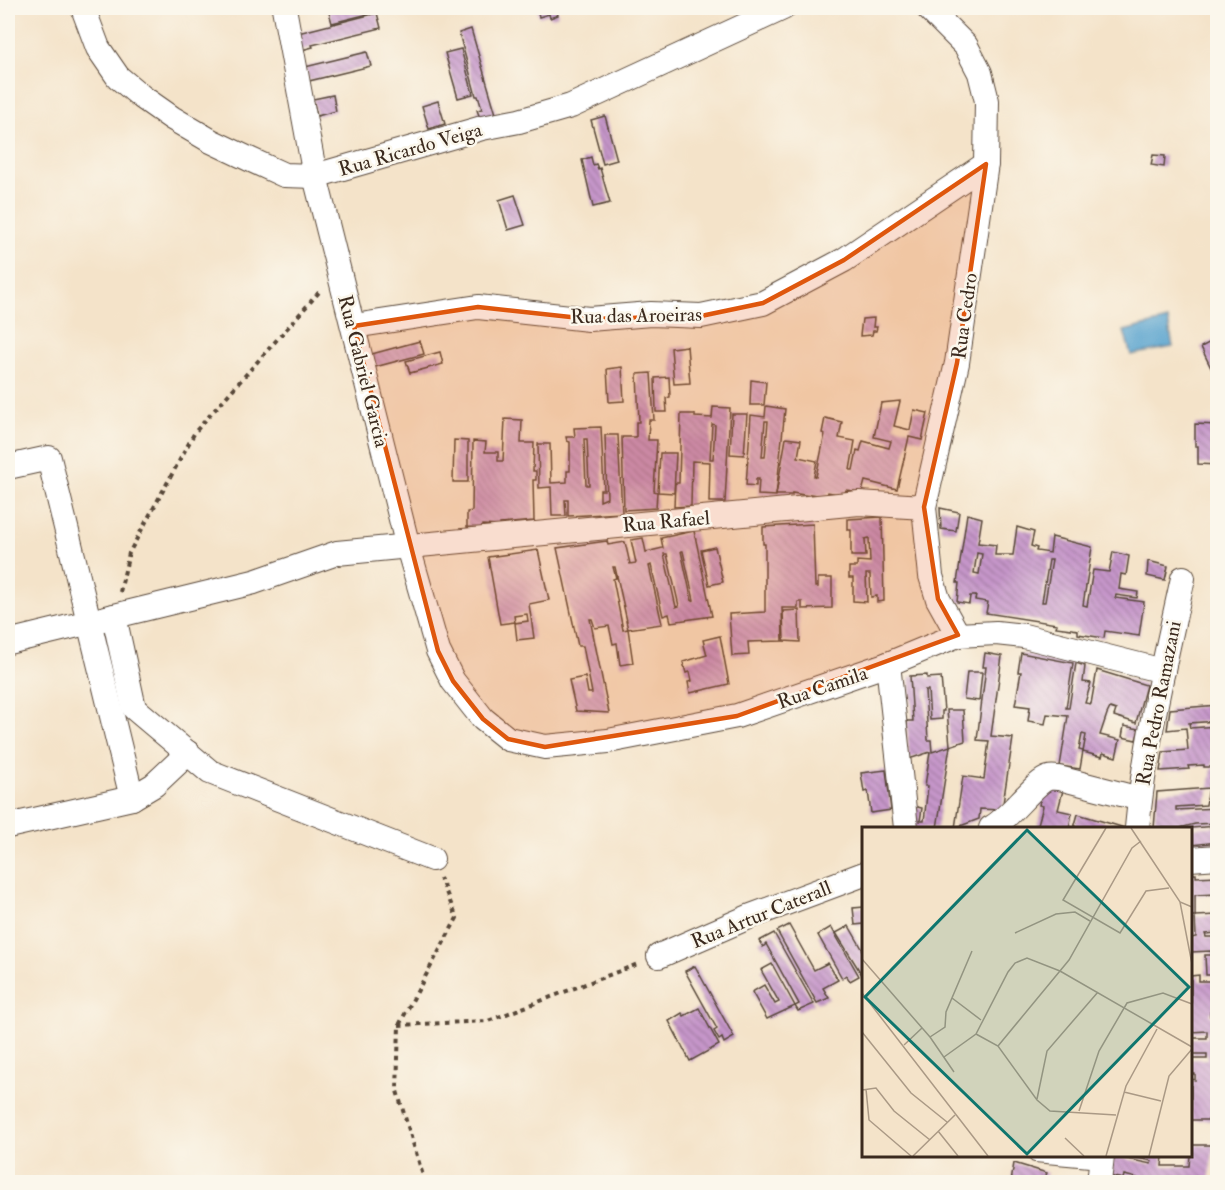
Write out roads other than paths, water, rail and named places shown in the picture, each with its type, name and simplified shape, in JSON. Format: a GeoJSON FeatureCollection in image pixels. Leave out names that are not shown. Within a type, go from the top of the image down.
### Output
{"type":"FeatureCollection","features":[{"type":"Feature","properties":{"kind":"street","name":"Rua Ricardo Veiga"},"geometry":{"type":"LineString","coordinates":[[83,8],[98,48],[118,77],[142,97],[211,141],[284,175],[315,176],[482,128],[519,121],[571,106],[783,8]]}},
{"type":"Feature","properties":{"kind":"street","name":"Rua Gabriel Garcia"},"geometry":{"type":"LineString","coordinates":[[284,8],[315,176],[408,547],[438,651],[453,681],[483,719]]}},
{"type":"Feature","properties":{"kind":"street","name":"Rua Cedro"},"geometry":{"type":"LineString","coordinates":[[928,8],[966,46],[981,72],[987,101],[986,164],[957,363],[924,507],[932,576],[938,599],[958,635]]}},
{"type":"Feature","properties":{"kind":"street","name":"Rua das Aroeiras"},"geometry":{"type":"LineString","coordinates":[[354,326],[478,307],[589,319],[651,314],[701,316],[763,303],[844,260],[986,164]]}},
{"type":"Feature","properties":{"kind":"street"},"geometry":{"type":"LineString","coordinates":[[8,467],[48,458],[132,798]]}},
{"type":"Feature","properties":{"kind":"street","name":"Rua Rafael"},"geometry":{"type":"LineString","coordinates":[[8,642],[254,582],[337,553],[859,503],[924,507]]}},
{"type":"Feature","properties":{"kind":"street","name":"Rua Pedro Ramazani"},"geometry":{"type":"LineString","coordinates":[[1137,827],[1162,671],[1183,578]]}},
{"type":"Feature","properties":{"kind":"street"},"geometry":{"type":"LineString","coordinates":[[114,616],[134,708],[210,772],[432,859]]}},
{"type":"Feature","properties":{"kind":"street","name":"Rua Camila"},"geometry":{"type":"LineString","coordinates":[[483,719],[508,739],[545,747],[608,741],[737,716],[888,664],[958,635],[996,633],[1024,636],[1162,671]]}},
{"type":"Feature","properties":{"kind":"street"},"geometry":{"type":"LineString","coordinates":[[888,664],[906,827]]}},
{"type":"Feature","properties":{"kind":"street"},"geometry":{"type":"LineString","coordinates":[[100,671],[131,691]]}},
{"type":"Feature","properties":{"kind":"street"},"geometry":{"type":"LineString","coordinates":[[8,826],[132,798],[154,785],[188,753]]}},
{"type":"Feature","properties":{"kind":"street"},"geometry":{"type":"LineString","coordinates":[[992,827],[1008,816],[1041,782],[1048,778],[1059,778],[1140,799]]}},
{"type":"Feature","properties":{"kind":"street"},"geometry":{"type":"LineString","coordinates":[[1192,859],[1218,857]]}},
{"type":"Feature","properties":{"kind":"street","name":"Rua Artur Caterall"},"geometry":{"type":"LineString","coordinates":[[659,956],[751,916],[862,875]]}},
{"type":"Feature","properties":{"kind":"lane"},"geometry":{"type":"LineString","coordinates":[[1046,1157],[1101,1167]]}},
{"type":"Feature","properties":{"kind":"water"},"geometry":{"type":"Polygon","coordinates":[[[1168,320],[1173,347],[1131,355],[1124,331],[1168,320]]]}}]}
